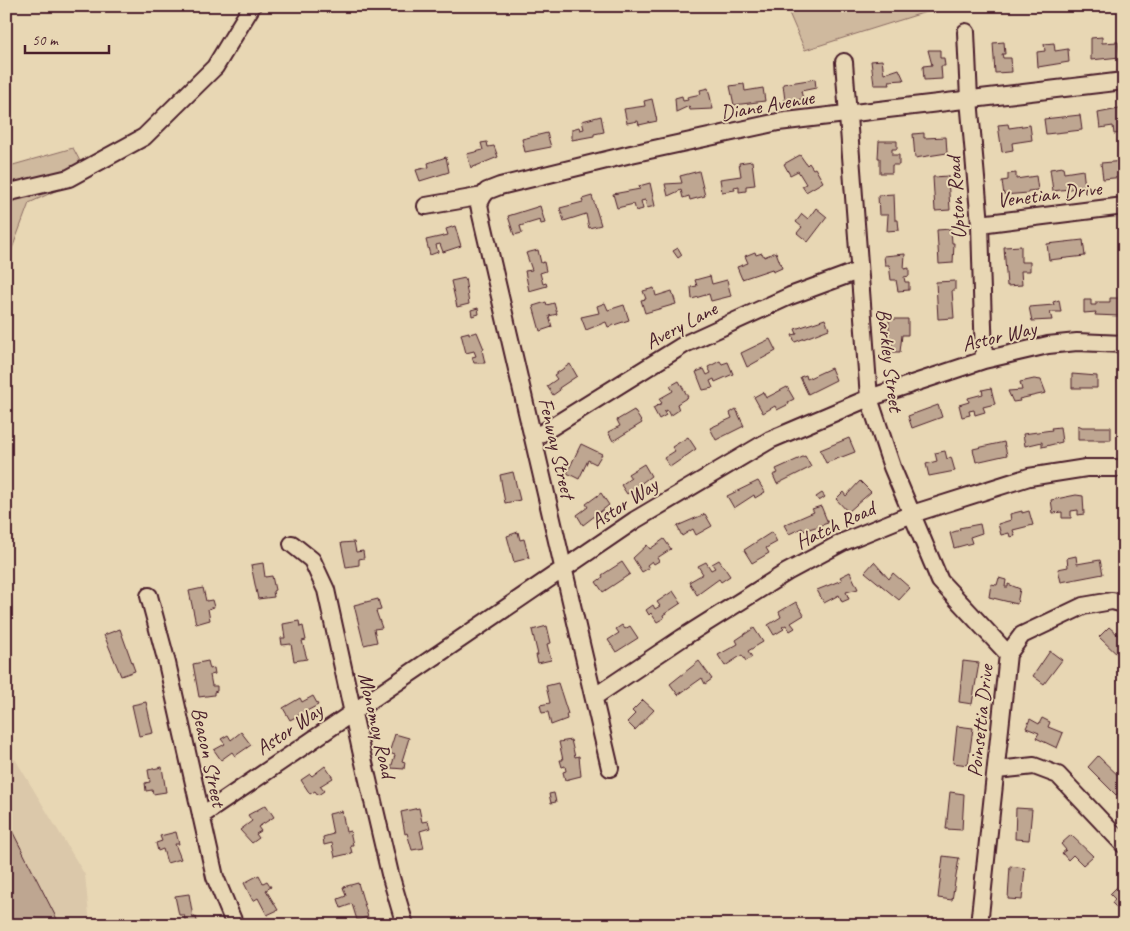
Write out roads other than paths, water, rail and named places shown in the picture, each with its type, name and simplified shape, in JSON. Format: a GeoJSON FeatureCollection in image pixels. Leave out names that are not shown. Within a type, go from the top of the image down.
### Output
{"type":"FeatureCollection","features":[{"type":"Feature","properties":{"kind":"street"},"geometry":{"type":"LineString","coordinates":[[6,193],[69,178],[144,137],[216,67],[252,6]]}},
{"type":"Feature","properties":{"kind":"street","name":"Upton Road"},"geometry":{"type":"LineString","coordinates":[[966,32],[969,99],[980,224],[984,360]]}},
{"type":"Feature","properties":{"kind":"street","name":"Barkley Street"},"geometry":{"type":"LineString","coordinates":[[844,62],[849,114],[858,271],[869,398],[882,440],[940,581],[1008,654]]}},
{"type":"Feature","properties":{"kind":"street","name":"Diane Avenue"},"geometry":{"type":"LineString","coordinates":[[426,206],[483,196],[491,189],[500,186],[631,154],[778,122],[1124,81]]}},
{"type":"Feature","properties":{"kind":"street","name":"Fenway Street"},"geometry":{"type":"LineString","coordinates":[[483,196],[480,204],[481,215],[610,768]]}},
{"type":"Feature","properties":{"kind":"street","name":"Venetian Drive"},"geometry":{"type":"LineString","coordinates":[[980,224],[1124,206]]}},
{"type":"Feature","properties":{"kind":"street","name":"Avery Lane"},"geometry":{"type":"LineString","coordinates":[[534,438],[685,344],[790,296],[858,271]]}},
{"type":"Feature","properties":{"kind":"street","name":"Astor Way"},"geometry":{"type":"LineString","coordinates":[[200,816],[650,510],[744,454],[816,419],[869,398],[984,360],[1048,345],[1077,342],[1124,344]]}},
{"type":"Feature","properties":{"kind":"street","name":"Hatch Road"},"geometry":{"type":"LineString","coordinates":[[594,698],[682,638],[787,572],[843,542],[912,514],[1050,473],[1086,468],[1124,468]]}},
{"type":"Feature","properties":{"kind":"street","name":"Monomoy Road"},"geometry":{"type":"LineString","coordinates":[[292,544],[312,560],[326,590],[390,874],[405,925]]}},
{"type":"Feature","properties":{"kind":"street","name":"Beacon Street"},"geometry":{"type":"LineString","coordinates":[[149,596],[167,663],[215,877],[235,925]]}},
{"type":"Feature","properties":{"kind":"street","name":"Poinsettia Drive"},"geometry":{"type":"LineString","coordinates":[[979,925],[1008,654],[1022,635],[1083,606],[1112,601],[1124,604]]}},
{"type":"Feature","properties":{"kind":"street"},"geometry":{"type":"LineString","coordinates":[[997,770],[1034,766],[1047,769],[1058,775],[1124,845]]}}]}
